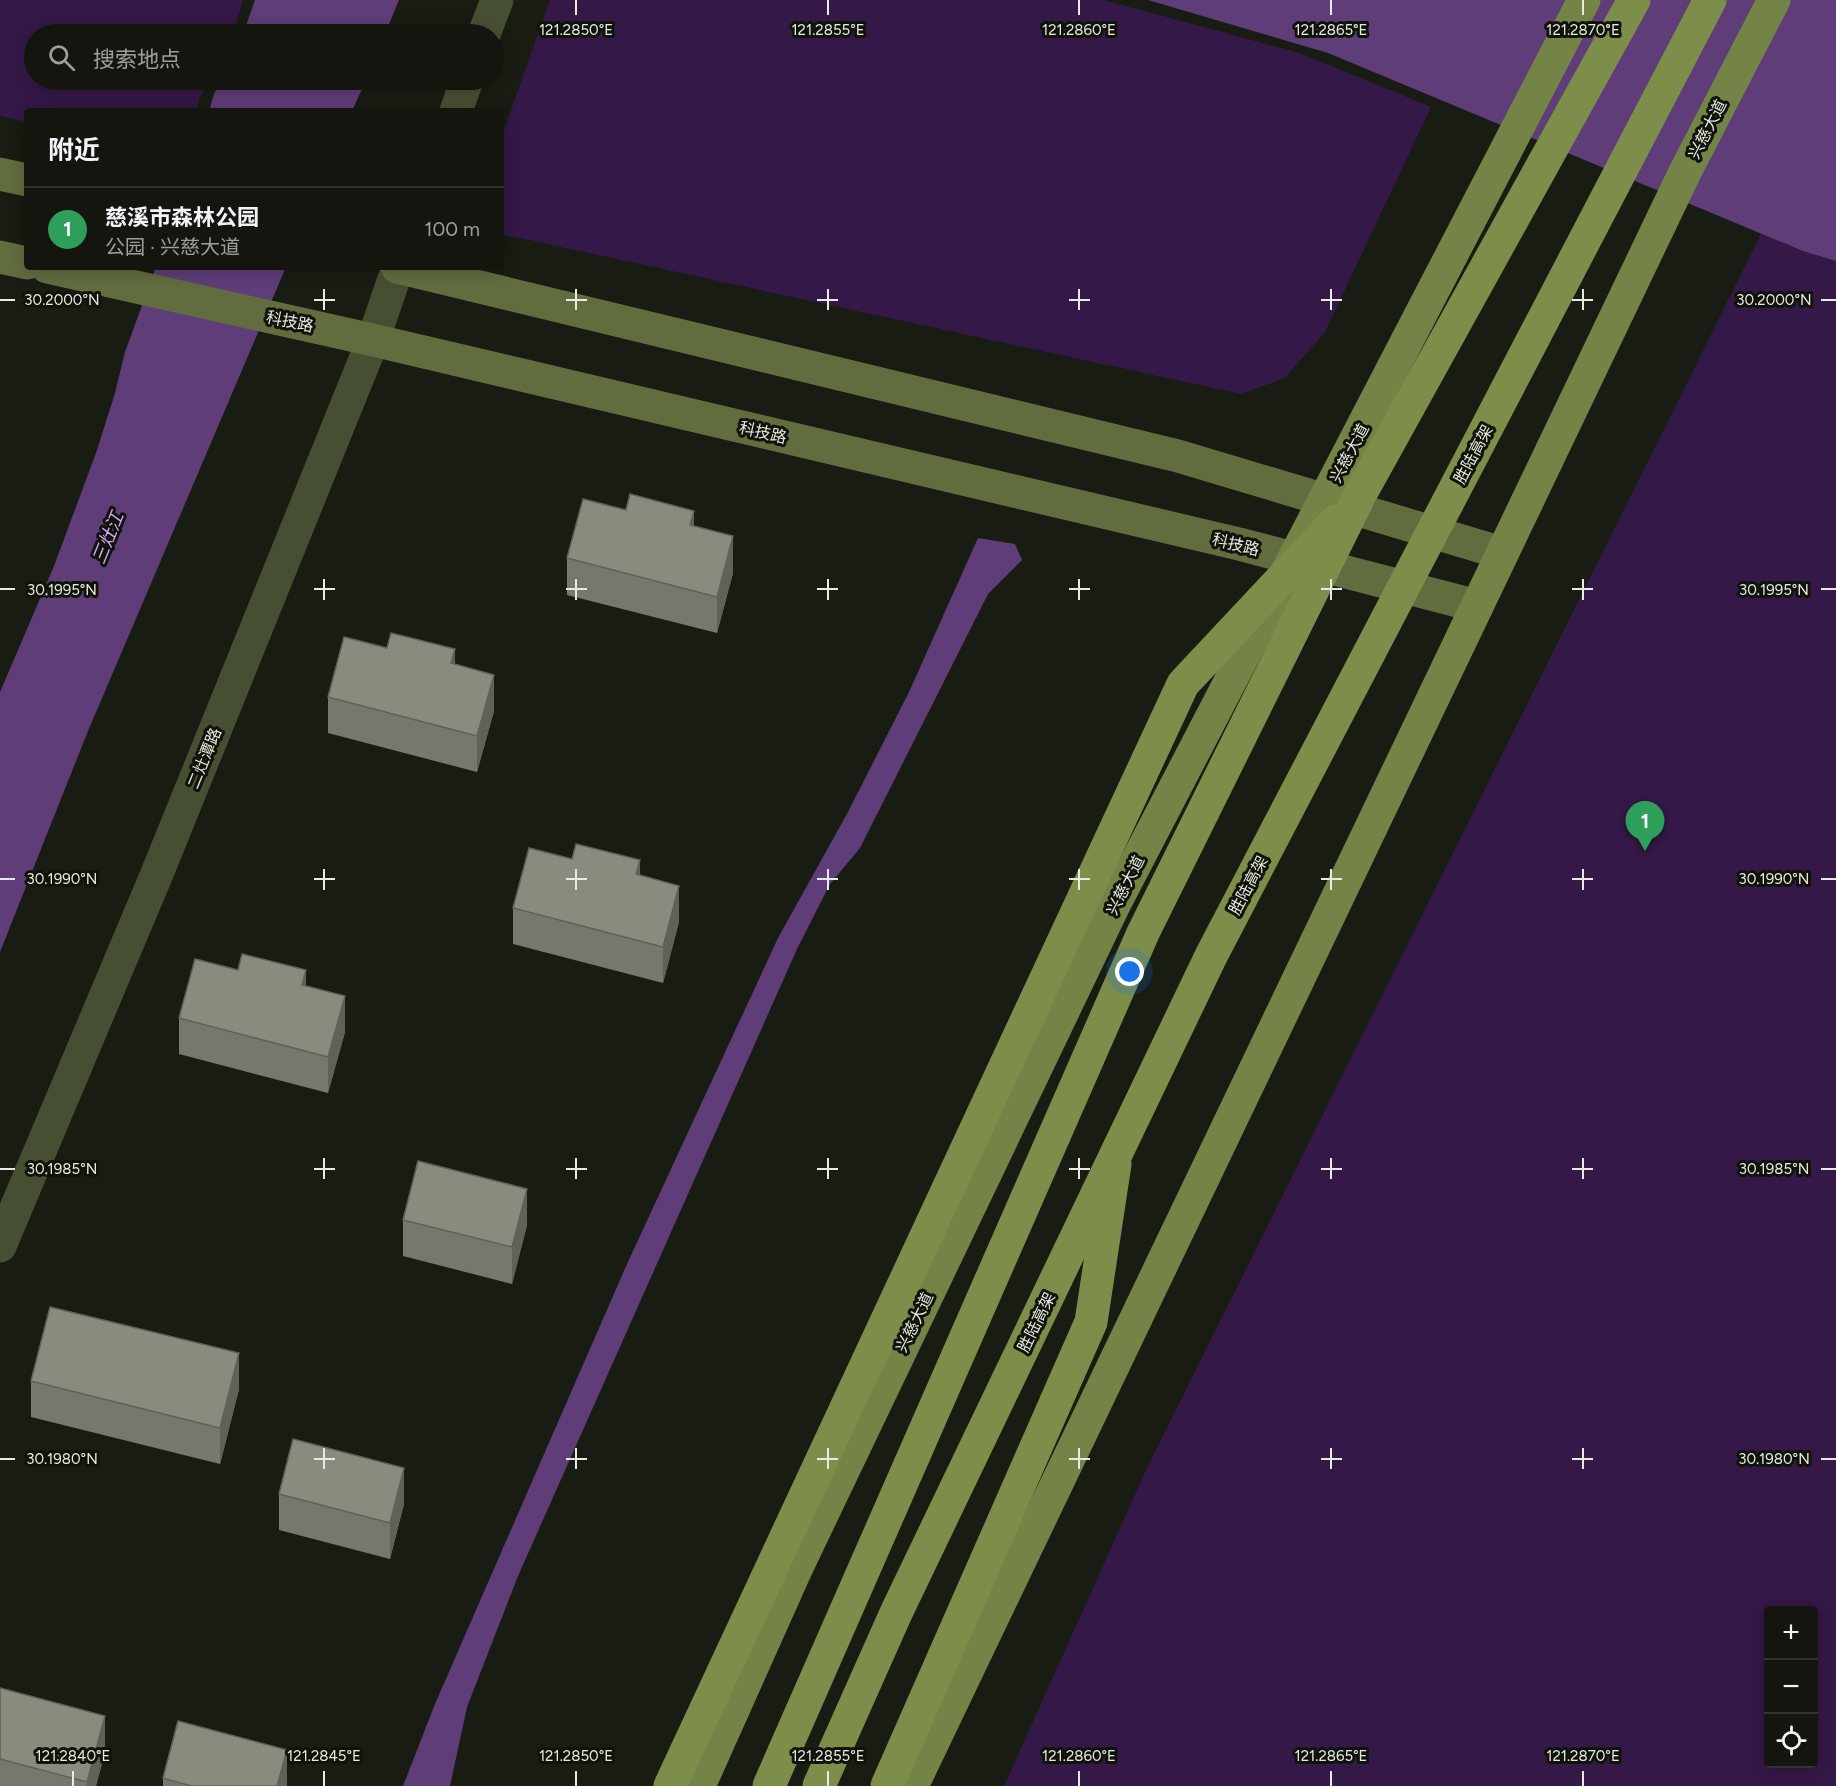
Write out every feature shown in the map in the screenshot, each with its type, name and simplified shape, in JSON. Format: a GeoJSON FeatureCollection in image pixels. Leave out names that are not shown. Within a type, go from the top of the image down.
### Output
{"type":"FeatureCollection","features":[{"type":"Feature","properties":{"kind":"highway"},"geometry":{"type":"LineString","coordinates":[[769,1786],[1143,933],[1361,493],[1634,0]]}},
{"type":"Feature","properties":{"kind":"highway","name":"胜陆高架"},"geometry":{"type":"LineString","coordinates":[[819,1786],[896,1613],[1211,956],[1710,0]]}},
{"type":"Feature","properties":{"kind":"highway"},"geometry":{"type":"LineString","coordinates":[[670,1786],[1183,684],[1361,493]]}},
{"type":"Feature","properties":{"kind":"highway"},"geometry":{"type":"LineString","coordinates":[[887,1786],[1091,1322],[1117,1151]]}},
{"type":"Feature","properties":{"kind":"main road","name":"兴慈大道"},"geometry":{"type":"LineString","coordinates":[[699,1786],[797,1568],[1113,907],[1584,0]]}},
{"type":"Feature","properties":{"kind":"main road","name":"兴慈大道"},"geometry":{"type":"LineString","coordinates":[[912,1786],[1684,171],[1774,0]]}},
{"type":"Feature","properties":{"kind":"main road"},"geometry":{"type":"LineString","coordinates":[[0,174],[24,179]]}},
{"type":"Feature","properties":{"kind":"main road"},"geometry":{"type":"LineString","coordinates":[[0,256],[24,261]]}},
{"type":"Feature","properties":{"kind":"main road","name":"科技路"},"geometry":{"type":"LineString","coordinates":[[61,270],[373,340],[1227,541],[1477,606]]}},
{"type":"Feature","properties":{"kind":"main road"},"geometry":{"type":"LineString","coordinates":[[410,270],[1178,456],[1502,553]]}},
{"type":"Feature","properties":{"kind":"street"},"geometry":{"type":"LineString","coordinates":[[488,24],[497,0]]}},
{"type":"Feature","properties":{"kind":"street"},"geometry":{"type":"LineString","coordinates":[[457,108],[463,90]]}},
{"type":"Feature","properties":{"kind":"street","name":"二灶潭路"},"geometry":{"type":"LineString","coordinates":[[0,1246],[156,876],[373,340],[397,270]]}},
{"type":"Feature","properties":{"kind":"shaded area"},"geometry":{"type":"Polygon","coordinates":[[[0,0],[243,0],[236,24],[24,24],[24,90],[204,90],[197,108],[24,108],[24,121],[0,116],[0,0]]]}},
{"type":"Feature","properties":{"kind":"shaded area"},"geometry":{"type":"Polygon","coordinates":[[[550,0],[1104,0],[1300,53],[1431,107],[1325,332],[1285,378],[1241,394],[504,235],[504,130],[550,0]]]}},
{"type":"Feature","properties":{"kind":"shaded area"},"geometry":{"type":"Polygon","coordinates":[[[1836,150],[1836,1786],[1004,1786],[1147,1468],[1761,234],[1836,150]]]}},
{"type":"Feature","properties":{"kind":"water"},"geometry":{"type":"Polygon","coordinates":[[[255,0],[399,0],[389,24],[247,24],[255,0]]]}},
{"type":"Feature","properties":{"kind":"water"},"geometry":{"type":"Polygon","coordinates":[[[1148,0],[1836,0],[1836,261],[1803,251],[1328,53],[1148,0]]]}},
{"type":"Feature","properties":{"kind":"water"},"geometry":{"type":"Polygon","coordinates":[[[216,90],[361,90],[353,108],[210,108],[216,90]]]}},
{"type":"Feature","properties":{"kind":"water","name":"三灶江"},"geometry":{"type":"Polygon","coordinates":[[[155,270],[285,270],[88,731],[0,952],[0,692],[54,566],[96,453],[125,352],[155,270]]]}},
{"type":"Feature","properties":{"kind":"water"},"geometry":{"type":"Polygon","coordinates":[[[978,538],[1015,544],[1022,560],[988,594],[860,848],[830,884],[797,949],[518,1576],[467,1707],[450,1786],[403,1786],[435,1704],[627,1264],[778,938],[848,812],[909,692],[978,538]]]}},
{"type":"Feature","properties":{"kind":"building"},"geometry":{"type":"Polygon","coordinates":[[[630,494],[694,511],[690,525],[733,536],[717,597],[567,558],[583,499],[626,510],[630,494]]]}},
{"type":"Feature","properties":{"kind":"building"},"geometry":{"type":"Polygon","coordinates":[[[391,633],[455,649],[451,663],[494,675],[477,736],[328,697],[344,637],[387,648],[391,633]]]}},
{"type":"Feature","properties":{"kind":"building"},"geometry":{"type":"Polygon","coordinates":[[[576,844],[640,860],[636,874],[679,886],[663,947],[513,908],[529,848],[572,859],[576,844]]]}},
{"type":"Feature","properties":{"kind":"building"},"geometry":{"type":"Polygon","coordinates":[[[242,954],[306,970],[302,985],[345,996],[328,1057],[179,1018],[195,959],[238,970],[242,954]]]}},
{"type":"Feature","properties":{"kind":"building"},"geometry":{"type":"Polygon","coordinates":[[[418,1161],[527,1189],[512,1247],[403,1220],[418,1161]]]}},
{"type":"Feature","properties":{"kind":"building"},"geometry":{"type":"Polygon","coordinates":[[[50,1307],[239,1353],[220,1428],[31,1381],[50,1307]]]}},
{"type":"Feature","properties":{"kind":"building"},"geometry":{"type":"Polygon","coordinates":[[[293,1439],[404,1468],[390,1523],[279,1494],[293,1439]]]}},
{"type":"Feature","properties":{"kind":"building"},"geometry":{"type":"Polygon","coordinates":[[[0,1688],[105,1716],[87,1782],[0,1759],[0,1688]]]}},
{"type":"Feature","properties":{"kind":"building"},"geometry":{"type":"Polygon","coordinates":[[[178,1721],[287,1750],[277,1786],[191,1786],[163,1778],[178,1721]]]}},
{"type":"Feature","properties":{"kind":"place","name":"慈溪市森林公园"},"geometry":{"type":"Point","coordinates":[1645,851]}}]}
